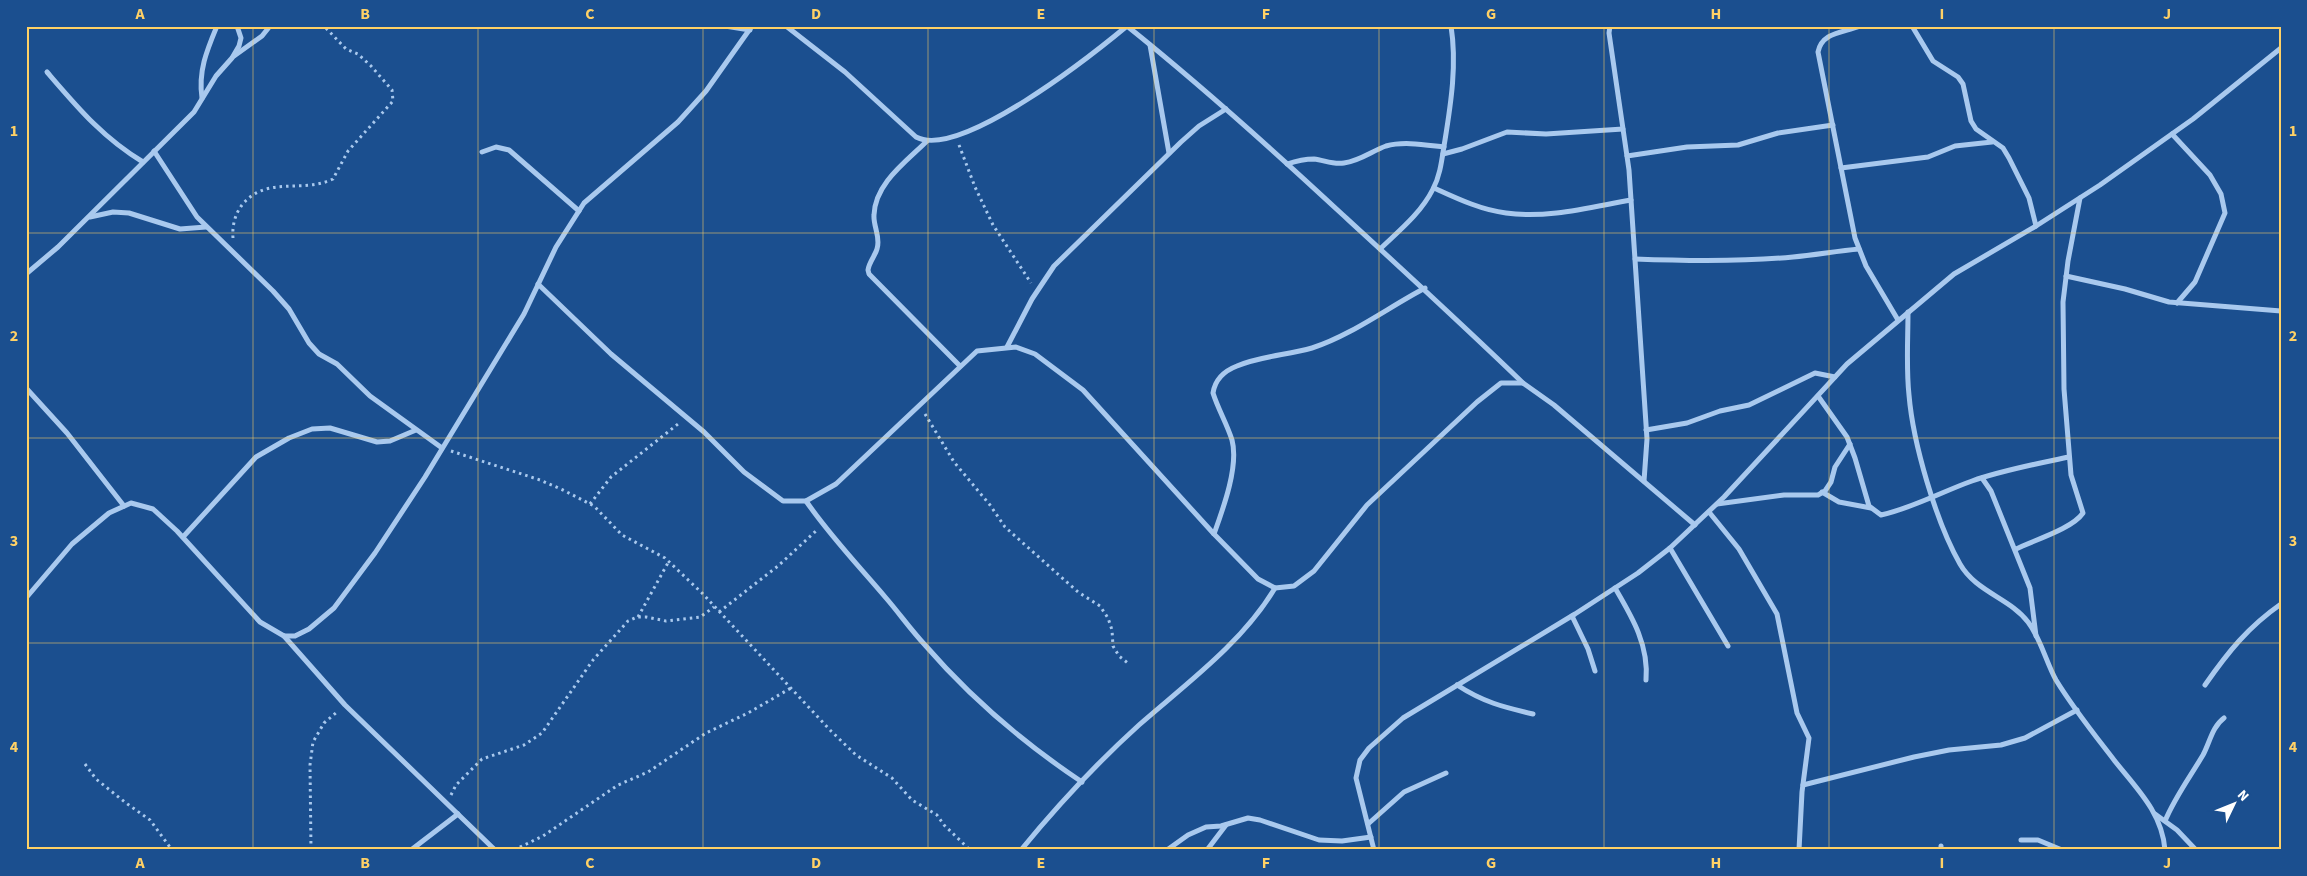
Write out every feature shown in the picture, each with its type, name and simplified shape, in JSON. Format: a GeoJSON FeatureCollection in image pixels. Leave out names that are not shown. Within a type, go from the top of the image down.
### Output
{"type":"FeatureCollection","features":[{"type":"Feature","properties":{"kind":"street"},"geometry":{"type":"LineString","coordinates":[[202,98],[200,84],[202,71],[206,52],[217,26]]}},
{"type":"Feature","properties":{"kind":"street"},"geometry":{"type":"LineString","coordinates":[[232,58],[241,38],[238,26]]}},
{"type":"Feature","properties":{"kind":"street"},"geometry":{"type":"LineString","coordinates":[[26,274],[58,247],[194,112],[216,76],[232,58],[262,36],[270,26]]}},
{"type":"Feature","properties":{"kind":"street"},"geometry":{"type":"LineString","coordinates":[[725,26],[751,28]]}},
{"type":"Feature","properties":{"kind":"street"},"geometry":{"type":"LineString","coordinates":[[786,26],[846,72],[916,137],[927,141],[954,136],[976,128],[1046,89],[1087,60],[1127,26],[1226,108],[1425,288],[1523,383],[1554,405],[1696,525]]}},
{"type":"Feature","properties":{"kind":"street"},"geometry":{"type":"LineString","coordinates":[[1133,31],[1139,26]]}},
{"type":"Feature","properties":{"kind":"street"},"geometry":{"type":"LineString","coordinates":[[1380,249],[1422,207],[1434,188],[1440,171],[1452,98],[1455,51],[1451,26]]}},
{"type":"Feature","properties":{"kind":"street"},"geometry":{"type":"LineString","coordinates":[[1610,26],[1609,33],[1627,156],[1631,200],[1646,430],[1644,481]]}},
{"type":"Feature","properties":{"kind":"street"},"geometry":{"type":"LineString","coordinates":[[1860,26],[1824,38],[1819,44],[1818,52],[1854,238],[1898,320]]}},
{"type":"Feature","properties":{"kind":"street"},"geometry":{"type":"LineString","coordinates":[[1912,26],[1933,62],[1958,77],[1963,84],[1971,121],[1976,129],[2002,148],[2009,158],[2030,198],[2036,226]]}},
{"type":"Feature","properties":{"kind":"street"},"geometry":{"type":"LineString","coordinates":[[284,636],[296,636],[309,629],[334,608],[375,553],[524,314],[556,247],[584,204],[678,122],[706,92],[751,28]]}},
{"type":"Feature","properties":{"kind":"street"},"geometry":{"type":"LineString","coordinates":[[1150,44],[1169,153]]}},
{"type":"Feature","properties":{"kind":"street"},"geometry":{"type":"LineString","coordinates":[[1374,850],[1356,778],[1360,760],[1369,748],[1403,718],[1572,616],[1615,588],[1670,548],[1717,504],[1848,364],[1954,274],[2080,198],[2172,134],[2281,48]]}},
{"type":"Feature","properties":{"kind":"street"},"geometry":{"type":"LineString","coordinates":[[47,72],[89,119],[117,146],[143,162]]}},
{"type":"Feature","properties":{"kind":"street"},"geometry":{"type":"LineString","coordinates":[[1007,347],[1037,292],[1054,266],[1198,126],[1226,108]]}},
{"type":"Feature","properties":{"kind":"street"},"geometry":{"type":"LineString","coordinates":[[1627,156],[1687,148],[1738,145],[1778,133],[1833,124]]}},
{"type":"Feature","properties":{"kind":"street"},"geometry":{"type":"LineString","coordinates":[[1443,154],[1462,149],[1506,132],[1546,134],[1623,129]]}},
{"type":"Feature","properties":{"kind":"street"},"geometry":{"type":"LineString","coordinates":[[2172,134],[2210,175],[2221,194],[2225,213],[2194,282],[2177,303]]}},
{"type":"Feature","properties":{"kind":"street"},"geometry":{"type":"LineString","coordinates":[[927,141],[894,173],[876,205],[874,214],[878,241],[877,250],[868,270],[869,274],[960,366]]}},
{"type":"Feature","properties":{"kind":"street"},"geometry":{"type":"LineString","coordinates":[[1841,168],[1928,157],[1955,146],[1993,142]]}},
{"type":"Feature","properties":{"kind":"street"},"geometry":{"type":"LineString","coordinates":[[1287,164],[1315,159],[1338,164],[1347,163],[1360,159],[1386,146],[1400,144],[1444,147]]}},
{"type":"Feature","properties":{"kind":"street"},"geometry":{"type":"LineString","coordinates":[[482,152],[496,147],[509,150],[579,211]]}},
{"type":"Feature","properties":{"kind":"street"},"geometry":{"type":"LineString","coordinates":[[154,151],[181,194],[206,227],[273,291],[289,310],[309,343],[319,354],[337,364],[370,396],[442,448]]}},
{"type":"Feature","properties":{"kind":"street"},"geometry":{"type":"LineString","coordinates":[[1434,188],[1461,200],[1505,213],[1533,215],[1631,200]]}},
{"type":"Feature","properties":{"kind":"street"},"geometry":{"type":"LineString","coordinates":[[2016,549],[2057,530],[2083,513],[2070,475],[2064,389],[2063,302],[2080,198]]}},
{"type":"Feature","properties":{"kind":"street"},"geometry":{"type":"LineString","coordinates":[[88,218],[113,212],[129,213],[180,229],[206,227]]}},
{"type":"Feature","properties":{"kind":"street"},"geometry":{"type":"LineString","coordinates":[[1635,259],[1699,261],[1755,259],[1792,257],[1859,249]]}},
{"type":"Feature","properties":{"kind":"street"},"geometry":{"type":"LineString","coordinates":[[2066,276],[2126,289],[2177,303],[2281,311]]}},
{"type":"Feature","properties":{"kind":"street"},"geometry":{"type":"LineString","coordinates":[[538,284],[611,354],[686,418],[744,472],[782,501],[806,501],[836,484],[977,351],[1016,347],[1035,354],[1083,390],[1214,534],[1258,579],[1275,588],[1294,586],[1314,571],[1368,505],[1477,402],[1501,383],[1523,383]]}},
{"type":"Feature","properties":{"kind":"street"},"geometry":{"type":"LineString","coordinates":[[1214,534],[1223,510],[1234,457],[1229,433],[1213,393],[1214,385],[1220,377],[1237,366],[1314,347],[1348,332],[1425,288]]}},
{"type":"Feature","properties":{"kind":"street"},"geometry":{"type":"LineString","coordinates":[[1908,312],[1908,394],[1914,431],[1945,532],[1961,565],[1974,583],[2012,608],[2028,622],[2056,680],[2142,793],[2154,813],[2164,840],[2165,850]]}},
{"type":"Feature","properties":{"kind":"street"},"geometry":{"type":"LineString","coordinates":[[1646,430],[1687,423],[1749,405],[1815,373],[1835,377]]}},
{"type":"Feature","properties":{"kind":"street"},"geometry":{"type":"LineString","coordinates":[[26,388],[67,433],[124,506]]}},
{"type":"Feature","properties":{"kind":"street"},"geometry":{"type":"LineString","coordinates":[[1818,396],[1834,416],[1850,444],[1871,508]]}},
{"type":"Feature","properties":{"kind":"street"},"geometry":{"type":"LineString","coordinates":[[183,537],[256,457],[289,438],[312,429],[330,428],[377,442],[390,441],[416,430]]}},
{"type":"Feature","properties":{"kind":"street"},"geometry":{"type":"LineString","coordinates":[[1717,504],[1784,495],[1818,495],[1831,482],[1835,467],[1850,444]]}},
{"type":"Feature","properties":{"kind":"street"},"geometry":{"type":"LineString","coordinates":[[1822,492],[1839,502],[1871,508],[1881,515],[1933,498],[2004,470],[2069,457]]}},
{"type":"Feature","properties":{"kind":"street"},"geometry":{"type":"LineString","coordinates":[[1982,478],[1991,491],[1996,508],[2016,549],[2030,588],[2036,639]]}},
{"type":"Feature","properties":{"kind":"street"},"geometry":{"type":"LineString","coordinates":[[806,501],[822,524],[924,645],[1012,731],[1082,782]]}},
{"type":"Feature","properties":{"kind":"street"},"geometry":{"type":"LineString","coordinates":[[26,598],[72,544],[108,513],[131,503],[152,509],[183,537],[260,622],[284,636],[345,704],[496,850]]}},
{"type":"Feature","properties":{"kind":"street"},"geometry":{"type":"LineString","coordinates":[[1709,512],[1739,549],[1777,614],[1797,713],[1809,738],[1803,785],[1799,850]]}},
{"type":"Feature","properties":{"kind":"street"},"geometry":{"type":"LineString","coordinates":[[1670,548],[1728,646]]}},
{"type":"Feature","properties":{"kind":"street"},"geometry":{"type":"LineString","coordinates":[[1022,850],[1052,812],[1137,727],[1217,657],[1263,609],[1275,588]]}},
{"type":"Feature","properties":{"kind":"street"},"geometry":{"type":"LineString","coordinates":[[1615,588],[1640,634],[1646,653],[1646,680]]}},
{"type":"Feature","properties":{"kind":"street"},"geometry":{"type":"LineString","coordinates":[[2205,685],[2233,646],[2256,621],[2281,604]]}},
{"type":"Feature","properties":{"kind":"street"},"geometry":{"type":"LineString","coordinates":[[1572,616],[1588,649],[1595,671]]}},
{"type":"Feature","properties":{"kind":"street"},"geometry":{"type":"LineString","coordinates":[[1457,685],[1477,698],[1496,706],[1533,714]]}},
{"type":"Feature","properties":{"kind":"street"},"geometry":{"type":"LineString","coordinates":[[1803,785],[1914,757],[1949,750],[2001,745],[2025,738],[2077,710]]}},
{"type":"Feature","properties":{"kind":"street"},"geometry":{"type":"LineString","coordinates":[[2165,821],[2173,803],[2202,756],[2217,723],[2224,718]]}},
{"type":"Feature","properties":{"kind":"street"},"geometry":{"type":"LineString","coordinates":[[1368,824],[1404,792],[1446,773]]}},
{"type":"Feature","properties":{"kind":"street"},"geometry":{"type":"LineString","coordinates":[[2154,813],[2196,850]]}},
{"type":"Feature","properties":{"kind":"street"},"geometry":{"type":"LineString","coordinates":[[411,850],[458,814]]}},
{"type":"Feature","properties":{"kind":"street"},"geometry":{"type":"LineString","coordinates":[[1167,850],[1188,835],[1206,827],[1226,825],[1248,818],[1260,820],[1319,840],[1342,841],[1371,837]]}},
{"type":"Feature","properties":{"kind":"street"},"geometry":{"type":"LineString","coordinates":[[1207,850],[1226,825]]}},
{"type":"Feature","properties":{"kind":"street"},"geometry":{"type":"LineString","coordinates":[[2021,840],[2038,840],[2062,850]]}},
{"type":"Feature","properties":{"kind":"path"},"geometry":{"type":"LineString","coordinates":[[235,256],[234,222],[238,210],[250,195],[285,185],[315,186],[333,179],[348,152],[393,101],[392,90],[371,66],[358,54],[340,44],[324,26]]}},
{"type":"Feature","properties":{"kind":"path"},"geometry":{"type":"LineString","coordinates":[[954,136],[993,225],[1037,292]]}},
{"type":"Feature","properties":{"kind":"path"},"geometry":{"type":"LineString","coordinates":[[918,406],[928,418],[954,462],[990,504],[1006,527],[1078,592],[1100,606],[1110,624],[1113,646],[1129,664]]}},
{"type":"Feature","properties":{"kind":"path"},"geometry":{"type":"LineString","coordinates":[[590,504],[611,477],[686,418]]}},
{"type":"Feature","properties":{"kind":"path"},"geometry":{"type":"LineString","coordinates":[[442,448],[540,480],[590,504],[622,535],[669,561],[856,755],[892,778],[912,800],[937,815],[950,831],[970,850]]}},
{"type":"Feature","properties":{"kind":"path"},"geometry":{"type":"LineString","coordinates":[[719,612],[778,566],[822,524]]}},
{"type":"Feature","properties":{"kind":"path"},"geometry":{"type":"LineString","coordinates":[[637,618],[669,561]]}},
{"type":"Feature","properties":{"kind":"path"},"geometry":{"type":"LineString","coordinates":[[449,806],[456,785],[482,759],[524,745],[542,733],[592,660],[628,621],[646,617],[666,621],[700,616],[714,607]]}},
{"type":"Feature","properties":{"kind":"path"},"geometry":{"type":"LineString","coordinates":[[514,850],[543,836],[618,785],[648,772],[706,733],[748,713],[791,688]]}},
{"type":"Feature","properties":{"kind":"path"},"geometry":{"type":"LineString","coordinates":[[311,850],[310,765],[313,742],[324,723],[345,704]]}},
{"type":"Feature","properties":{"kind":"path"},"geometry":{"type":"LineString","coordinates":[[85,764],[96,779],[150,820],[172,850]]}}]}
